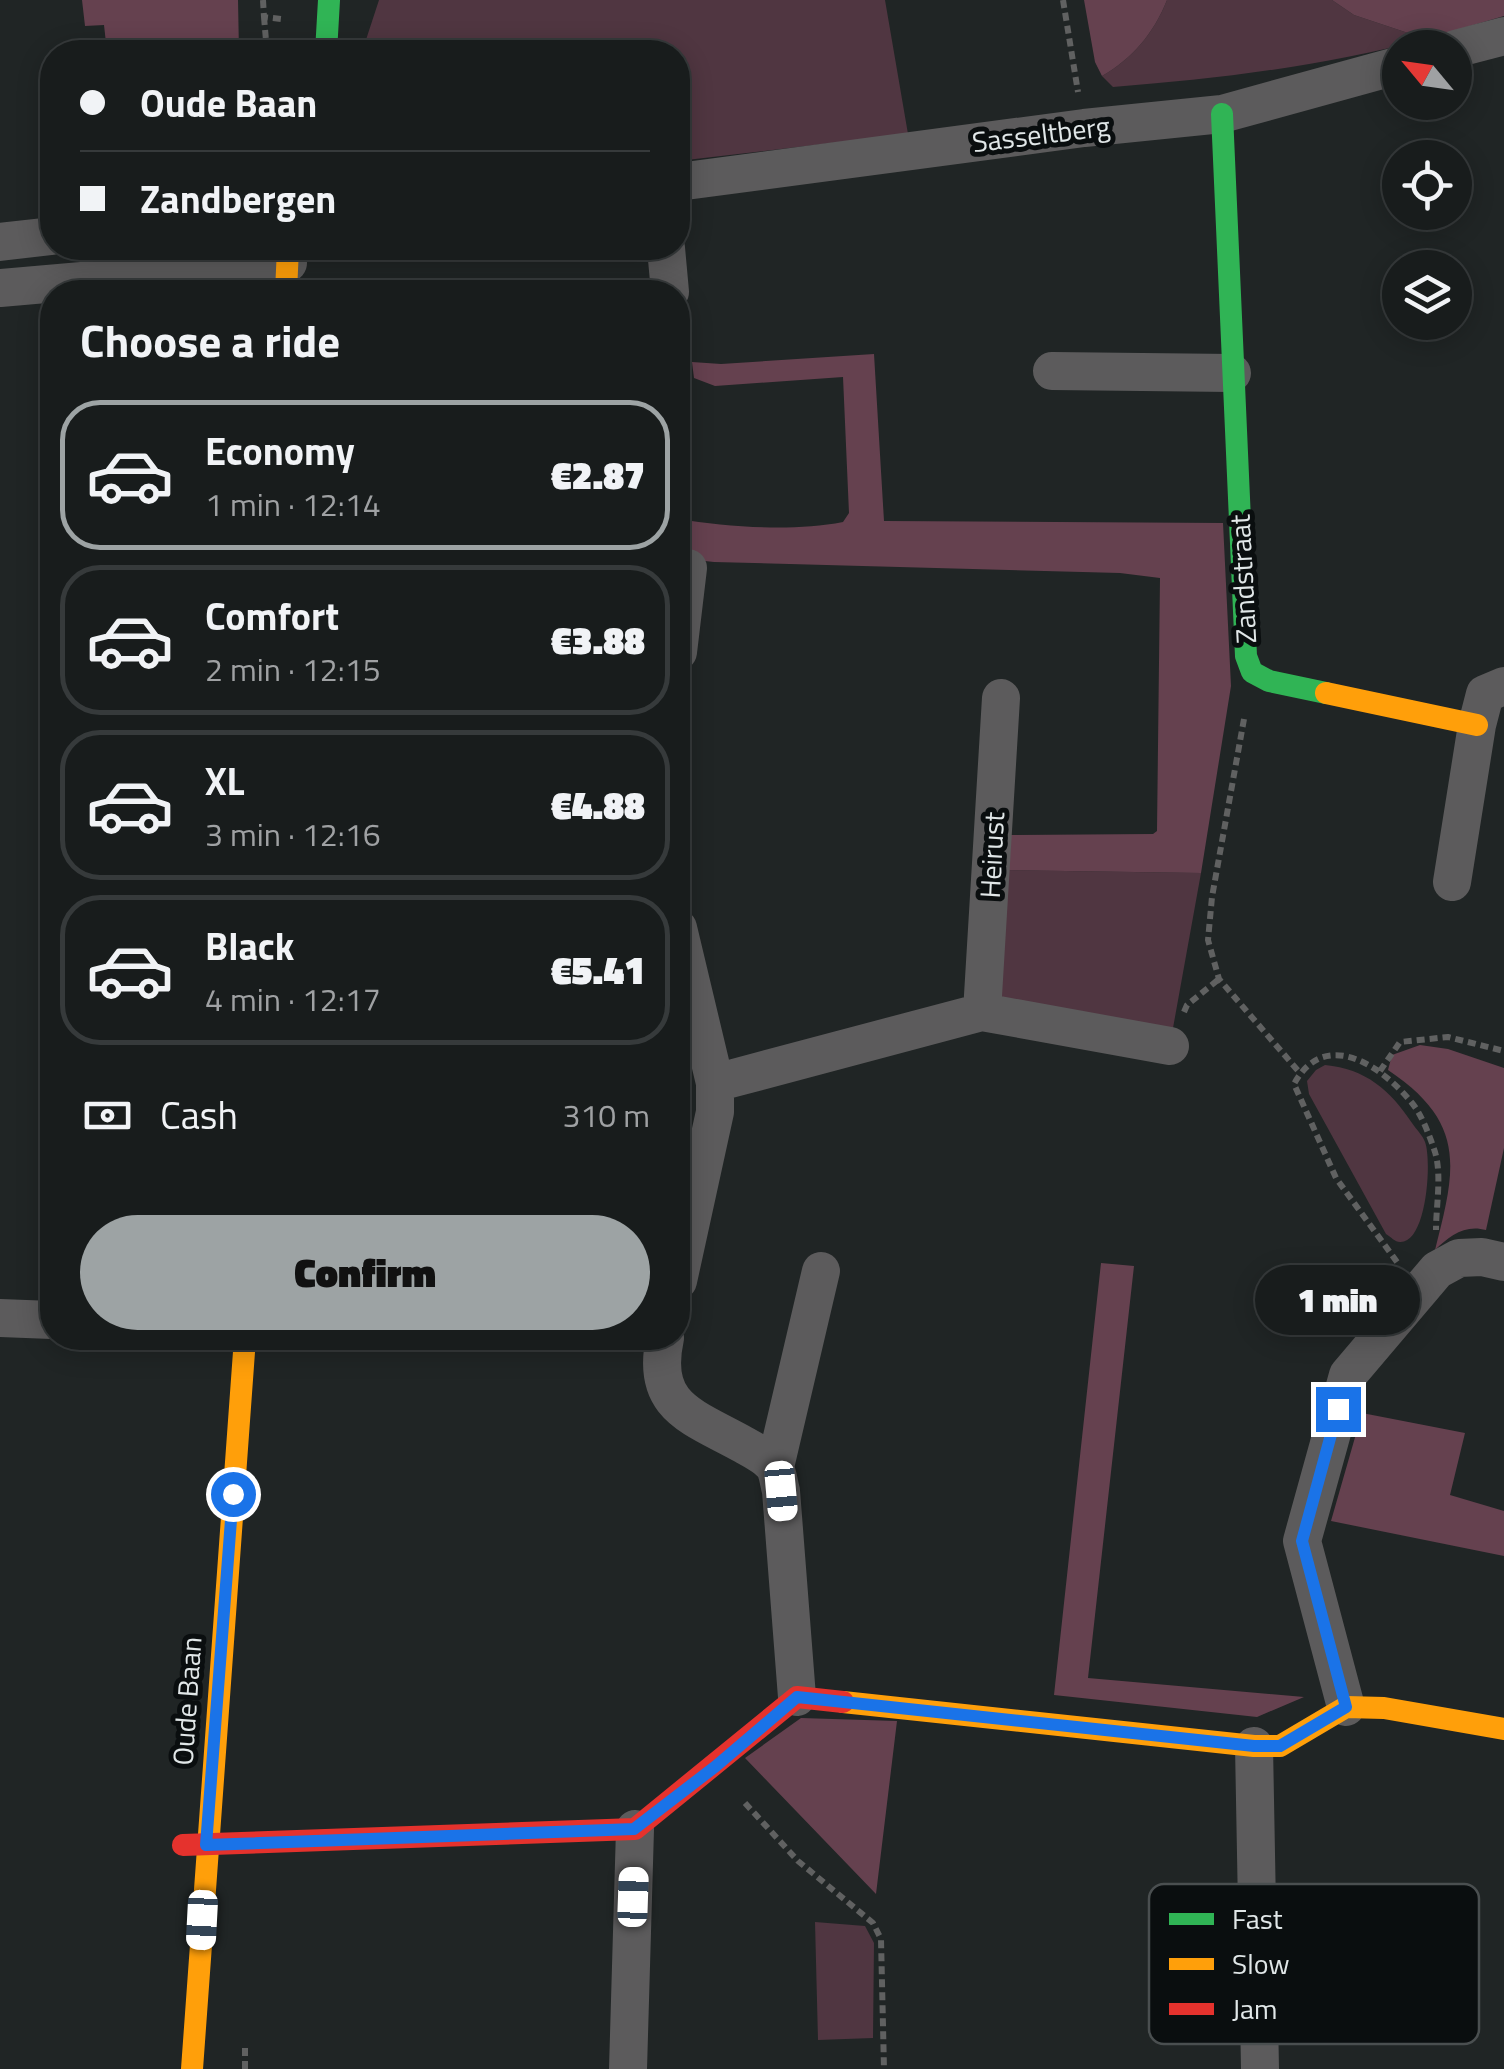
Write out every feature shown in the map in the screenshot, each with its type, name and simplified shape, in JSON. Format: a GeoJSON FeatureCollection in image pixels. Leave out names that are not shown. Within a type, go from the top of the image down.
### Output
{"type":"FeatureCollection","features":[{"type":"Feature","properties":{"kind":"street"},"geometry":{"type":"LineString","coordinates":[[327,40],[329,0]]}},
{"type":"Feature","properties":{"kind":"street"},"geometry":{"type":"LineString","coordinates":[[1472,45],[1504,36]]}},
{"type":"Feature","properties":{"kind":"street","name":"Sasseltberg"},"geometry":{"type":"LineString","coordinates":[[690,180],[1084,128],[1222,114],[1382,70]]}},
{"type":"Feature","properties":{"kind":"street","name":"Zandstraat"},"geometry":{"type":"LineString","coordinates":[[1222,114],[1246,656],[1252,672],[1269,682],[1477,725]]}},
{"type":"Feature","properties":{"kind":"street"},"geometry":{"type":"LineString","coordinates":[[0,242],[40,237]]}},
{"type":"Feature","properties":{"kind":"street"},"geometry":{"type":"LineString","coordinates":[[115,280],[287,268]]}},
{"type":"Feature","properties":{"kind":"street"},"geometry":{"type":"LineString","coordinates":[[0,288],[40,285]]}},
{"type":"Feature","properties":{"kind":"street"},"geometry":{"type":"LineString","coordinates":[[1052,371],[1232,373]]}},
{"type":"Feature","properties":{"kind":"street"},"geometry":{"type":"LineString","coordinates":[[1452,882],[1477,725],[1486,694],[1504,686]]}},
{"type":"Feature","properties":{"kind":"street","name":"Heirust"},"geometry":{"type":"LineString","coordinates":[[982,1012],[1001,698]]}},
{"type":"Feature","properties":{"kind":"street"},"geometry":{"type":"LineString","coordinates":[[690,979],[715,1084],[715,1112],[690,1227]]}},
{"type":"Feature","properties":{"kind":"street"},"geometry":{"type":"LineString","coordinates":[[715,1084],[982,1012],[1170,1046]]}},
{"type":"Feature","properties":{"kind":"street"},"geometry":{"type":"LineString","coordinates":[[1346,1707],[1302,1541],[1348,1376],[1430,1279],[1460,1258],[1504,1262]]}},
{"type":"Feature","properties":{"kind":"street"},"geometry":{"type":"LineString","coordinates":[[797,1697],[781,1491],[774,1467],[821,1272]]}},
{"type":"Feature","properties":{"kind":"street"},"geometry":{"type":"LineString","coordinates":[[0,1318],[40,1320]]}},
{"type":"Feature","properties":{"kind":"street","name":"Oude Baan"},"geometry":{"type":"LineString","coordinates":[[192,2069],[195,1845],[243,1350]]}},
{"type":"Feature","properties":{"kind":"street"},"geometry":{"type":"LineString","coordinates":[[662,1350],[663,1387],[679,1408],[754,1451],[774,1467]]}},
{"type":"Feature","properties":{"kind":"street"},"geometry":{"type":"LineString","coordinates":[[195,1845],[634,1829],[797,1697],[1254,1746],[1280,1746],[1346,1707],[1384,1708],[1504,1729]]}},
{"type":"Feature","properties":{"kind":"street"},"geometry":{"type":"LineString","coordinates":[[1254,1746],[1257,1884]]}},
{"type":"Feature","properties":{"kind":"street"},"geometry":{"type":"LineString","coordinates":[[628,2069],[634,1829]]}},
{"type":"Feature","properties":{"kind":"street"},"geometry":{"type":"LineString","coordinates":[[1260,2044],[1260,2069]]}},
{"type":"Feature","properties":{"kind":"path"},"geometry":{"type":"LineString","coordinates":[[1063,0],[1084,128]]}},
{"type":"Feature","properties":{"kind":"path"},"geometry":{"type":"LineString","coordinates":[[264,17],[266,40]]}},
{"type":"Feature","properties":{"kind":"path"},"geometry":{"type":"LineString","coordinates":[[1252,672],[1212,896],[1208,940],[1219,979],[1300,1073]]}},
{"type":"Feature","properties":{"kind":"path"},"geometry":{"type":"LineString","coordinates":[[1380,1070],[1400,1042],[1448,1037],[1504,1051]]}},
{"type":"Feature","properties":{"kind":"path"},"geometry":{"type":"LineString","coordinates":[[1339,1054],[1380,1070],[1414,1106],[1436,1156],[1430,1279],[1388,1253],[1336,1178],[1294,1084],[1300,1073],[1320,1057],[1339,1054]]}},
{"type":"Feature","properties":{"kind":"path"},"geometry":{"type":"LineString","coordinates":[[716,1766],[798,1861],[873,1922],[882,1939],[884,2069]]}},
{"type":"Feature","properties":{"kind":"shaded area"},"geometry":{"type":"Polygon","coordinates":[[[82,0],[238,0],[239,40],[106,40],[104,25],[85,26],[82,0]]]}},
{"type":"Feature","properties":{"kind":"shaded area"},"geometry":{"type":"Polygon","coordinates":[[[379,0],[885,0],[908,134],[690,160],[690,40],[366,40],[379,0]]]}},
{"type":"Feature","properties":{"kind":"shaded area"},"geometry":{"type":"Polygon","coordinates":[[[1084,0],[1167,0],[1141,44],[1102,76],[1095,62],[1084,0]]]}},
{"type":"Feature","properties":{"kind":"shaded area"},"geometry":{"type":"Polygon","coordinates":[[[1167,0],[1332,0],[1354,15],[1399,30],[1382,30],[1382,49],[1348,57],[1192,80],[1113,87],[1102,76],[1123,62],[1156,23],[1167,0]]]}},
{"type":"Feature","properties":{"kind":"shaded area"},"geometry":{"type":"Polygon","coordinates":[[[1332,0],[1504,0],[1504,16],[1457,30],[1399,30],[1354,15],[1332,0]]]}},
{"type":"Feature","properties":{"kind":"shaded area"},"geometry":{"type":"Polygon","coordinates":[[[874,354],[884,521],[1223,523],[1231,686],[1201,873],[1005,870],[1007,835],[1157,831],[1160,578],[1120,573],[690,559],[690,520],[782,528],[843,522],[849,513],[843,377],[715,386],[694,378],[692,362],[721,364],[874,354]]]}},
{"type":"Feature","properties":{"kind":"shaded area"},"geometry":{"type":"Polygon","coordinates":[[[1005,870],[1201,873],[1173,1028],[1016,1006],[1001,998],[1005,870]]]}},
{"type":"Feature","properties":{"kind":"shaded area"},"geometry":{"type":"Polygon","coordinates":[[[1420,1045],[1448,1049],[1504,1068],[1504,1148],[1486,1230],[1458,1232],[1435,1250],[1448,1195],[1449,1149],[1432,1109],[1388,1070],[1392,1055],[1420,1045]]]}},
{"type":"Feature","properties":{"kind":"shaded area"},"geometry":{"type":"Polygon","coordinates":[[[1325,1065],[1353,1071],[1376,1083],[1424,1140],[1428,1165],[1425,1199],[1422,1216],[1409,1239],[1398,1242],[1386,1234],[1309,1094],[1307,1081],[1325,1065]]]}},
{"type":"Feature","properties":{"kind":"shaded area"},"geometry":{"type":"Polygon","coordinates":[[[1101,1263],[1134,1266],[1088,1678],[1304,1697],[1257,1717],[1054,1695],[1101,1263]]]}},
{"type":"Feature","properties":{"kind":"shaded area"},"geometry":{"type":"Polygon","coordinates":[[[1362,1413],[1465,1433],[1450,1495],[1504,1511],[1504,1556],[1331,1521],[1362,1413]]]}},
{"type":"Feature","properties":{"kind":"shaded area"},"geometry":{"type":"Polygon","coordinates":[[[801,1718],[897,1721],[876,1894],[745,1758],[801,1718]]]}},
{"type":"Feature","properties":{"kind":"shaded area"},"geometry":{"type":"Polygon","coordinates":[[[815,1922],[865,1926],[874,1943],[873,2038],[818,2040],[815,1922]]]}},
{"type":"Feature","properties":{"kind":"traffic: fast"},"geometry":{"type":"LineString","coordinates":[[327,40],[329,0]]}},
{"type":"Feature","properties":{"kind":"traffic: fast"},"geometry":{"type":"LineString","coordinates":[[1222,114],[1246,656],[1252,672],[1269,681],[1326,693]]}},
{"type":"Feature","properties":{"kind":"traffic: slow"},"geometry":{"type":"LineString","coordinates":[[287,260],[287,280]]}},
{"type":"Feature","properties":{"kind":"traffic: slow"},"geometry":{"type":"LineString","coordinates":[[1326,693],[1477,725]]}},
{"type":"Feature","properties":{"kind":"traffic: slow"},"geometry":{"type":"LineString","coordinates":[[192,2069],[244,1350]]}},
{"type":"Feature","properties":{"kind":"traffic: slow"},"geometry":{"type":"LineString","coordinates":[[843,1702],[1254,1746],[1280,1746],[1346,1707],[1384,1708],[1504,1729]]}},
{"type":"Feature","properties":{"kind":"traffic: jam"},"geometry":{"type":"LineString","coordinates":[[183,1845],[635,1829],[797,1697],[843,1702]]}},
{"type":"Feature","properties":{"kind":"route"},"geometry":{"type":"LineString","coordinates":[[233,1494],[206,1845],[634,1829],[797,1697],[1254,1746],[1280,1746],[1346,1707],[1302,1541],[1338,1409]]}}]}
